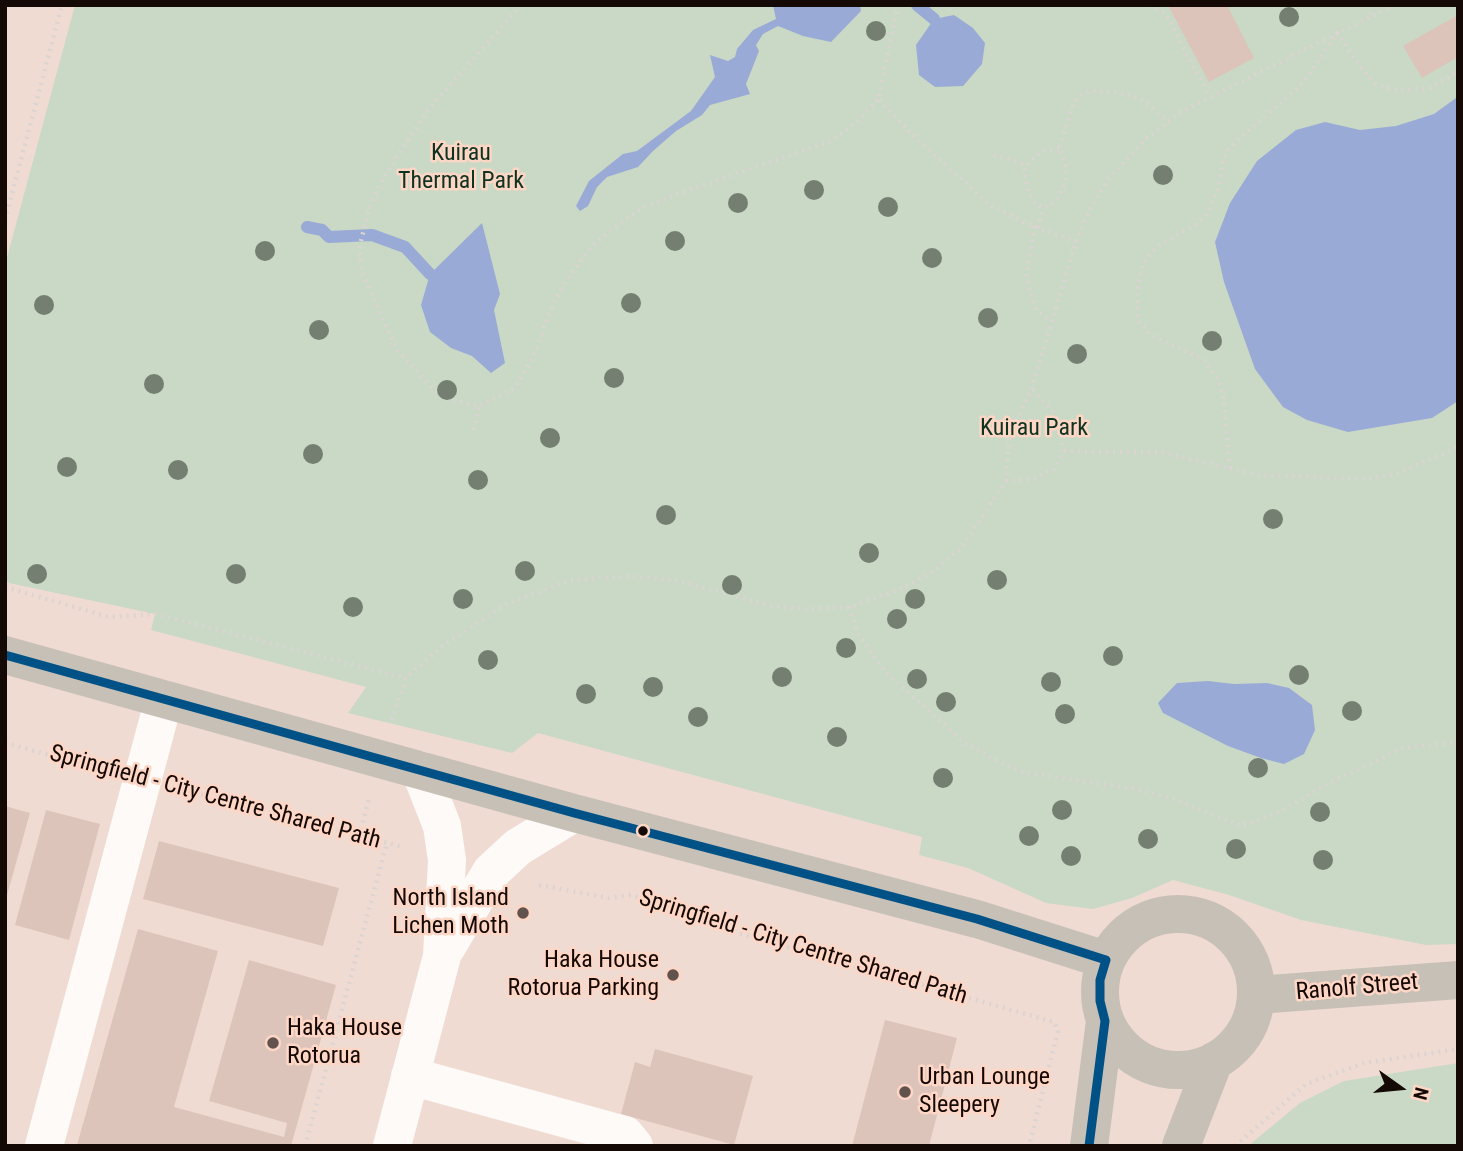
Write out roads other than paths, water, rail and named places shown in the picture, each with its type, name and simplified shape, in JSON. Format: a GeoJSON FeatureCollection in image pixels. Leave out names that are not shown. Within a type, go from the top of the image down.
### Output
{"type":"FeatureCollection","features":[{"type":"Feature","properties":{"kind":"main road"},"geometry":{"type":"LineString","coordinates":[[5,655],[574,813],[976,919],[1106,960]]}},
{"type":"Feature","properties":{"kind":"main road"},"geometry":{"type":"LineString","coordinates":[[1169,914],[1196,915],[1221,925],[1240,944],[1253,968],[1256,995],[1250,1022],[1236,1045],[1214,1061],[1188,1070],[1161,1068],[1135,1058],[1118,1043],[1105,1021],[1100,1001],[1100,980],[1106,960],[1121,937],[1143,921],[1169,914]]}},
{"type":"Feature","properties":{"kind":"main road","name":"Ranolf Street"},"geometry":{"type":"LineString","coordinates":[[1256,995],[1458,980]]}},
{"type":"Feature","properties":{"kind":"main road"},"geometry":{"type":"LineString","coordinates":[[1088,1146],[1105,1021]]}},
{"type":"Feature","properties":{"kind":"main road"},"geometry":{"type":"LineString","coordinates":[[1181,1146],[1214,1061]]}},
{"type":"Feature","properties":{"kind":"street"},"geometry":{"type":"LineString","coordinates":[[44,1146],[164,699]]}},
{"type":"Feature","properties":{"kind":"street"},"geometry":{"type":"LineString","coordinates":[[392,1146],[442,956],[447,860],[443,826],[420,770]]}},
{"type":"Feature","properties":{"kind":"street"},"geometry":{"type":"LineString","coordinates":[[442,956],[491,872],[518,847],[574,813]]}},
{"type":"Feature","properties":{"kind":"street"},"geometry":{"type":"LineString","coordinates":[[410,1076],[625,1135],[634,1146]]}},
{"type":"Feature","properties":{"kind":"water"},"geometry":{"type":"Polygon","coordinates":[[[773,5],[860,5],[861,11],[831,42],[803,36],[778,26],[763,34],[756,45],[759,51],[746,84],[750,94],[710,105],[702,115],[676,131],[638,167],[607,177],[597,187],[588,206],[580,211],[576,206],[589,181],[623,154],[637,151],[691,111],[715,77],[710,55],[728,61],[735,57],[737,49],[753,30],[776,19],[773,5]]]}},
{"type":"Feature","properties":{"kind":"water"},"geometry":{"type":"Polygon","coordinates":[[[954,15],[973,28],[985,43],[982,64],[963,86],[935,87],[919,75],[916,45],[934,19],[954,15]]]}},
{"type":"Feature","properties":{"kind":"water"},"geometry":{"type":"Polygon","coordinates":[[[1458,90],[1458,401],[1432,418],[1348,432],[1307,420],[1283,407],[1255,369],[1224,282],[1215,242],[1230,203],[1257,161],[1296,130],[1325,122],[1360,130],[1396,126],[1434,114],[1456,98],[1458,90]]]}},
{"type":"Feature","properties":{"kind":"water"},"geometry":{"type":"Polygon","coordinates":[[[482,223],[500,294],[494,310],[505,363],[491,373],[472,356],[451,348],[430,332],[421,305],[430,274],[482,223]]]}},
{"type":"Feature","properties":{"kind":"water"},"geometry":{"type":"Polygon","coordinates":[[[1208,681],[1234,684],[1267,683],[1289,688],[1312,705],[1315,730],[1304,754],[1284,764],[1261,758],[1228,746],[1163,713],[1158,703],[1177,683],[1208,681]]]}},
{"type":"Feature","properties":{"kind":"waterway"},"geometry":{"type":"LineString","coordinates":[[917,5],[934,19]]}},
{"type":"Feature","properties":{"kind":"waterway"},"geometry":{"type":"LineString","coordinates":[[307,227],[322,230],[329,237],[372,235],[405,247],[430,274]]}},
{"type":"Feature","properties":{"kind":"place","name":"North Island Lichen Moth"},"geometry":{"type":"Point","coordinates":[523,913]}},
{"type":"Feature","properties":{"kind":"place","name":"Haka House Rotorua Parking"},"geometry":{"type":"Point","coordinates":[673,975]}},
{"type":"Feature","properties":{"kind":"place","name":"Haka House Rotorua"},"geometry":{"type":"Point","coordinates":[273,1043]}},
{"type":"Feature","properties":{"kind":"place","name":"Urban Lounge Sleepery"},"geometry":{"type":"Point","coordinates":[905,1092]}},
{"type":"Feature","properties":{"kind":"park label","name":"Kuirau Thermal Park"},"geometry":{"type":"Point","coordinates":[461,168]}},
{"type":"Feature","properties":{"kind":"park label","name":"Kuirau Park"},"geometry":{"type":"Point","coordinates":[1034,429]}}]}
